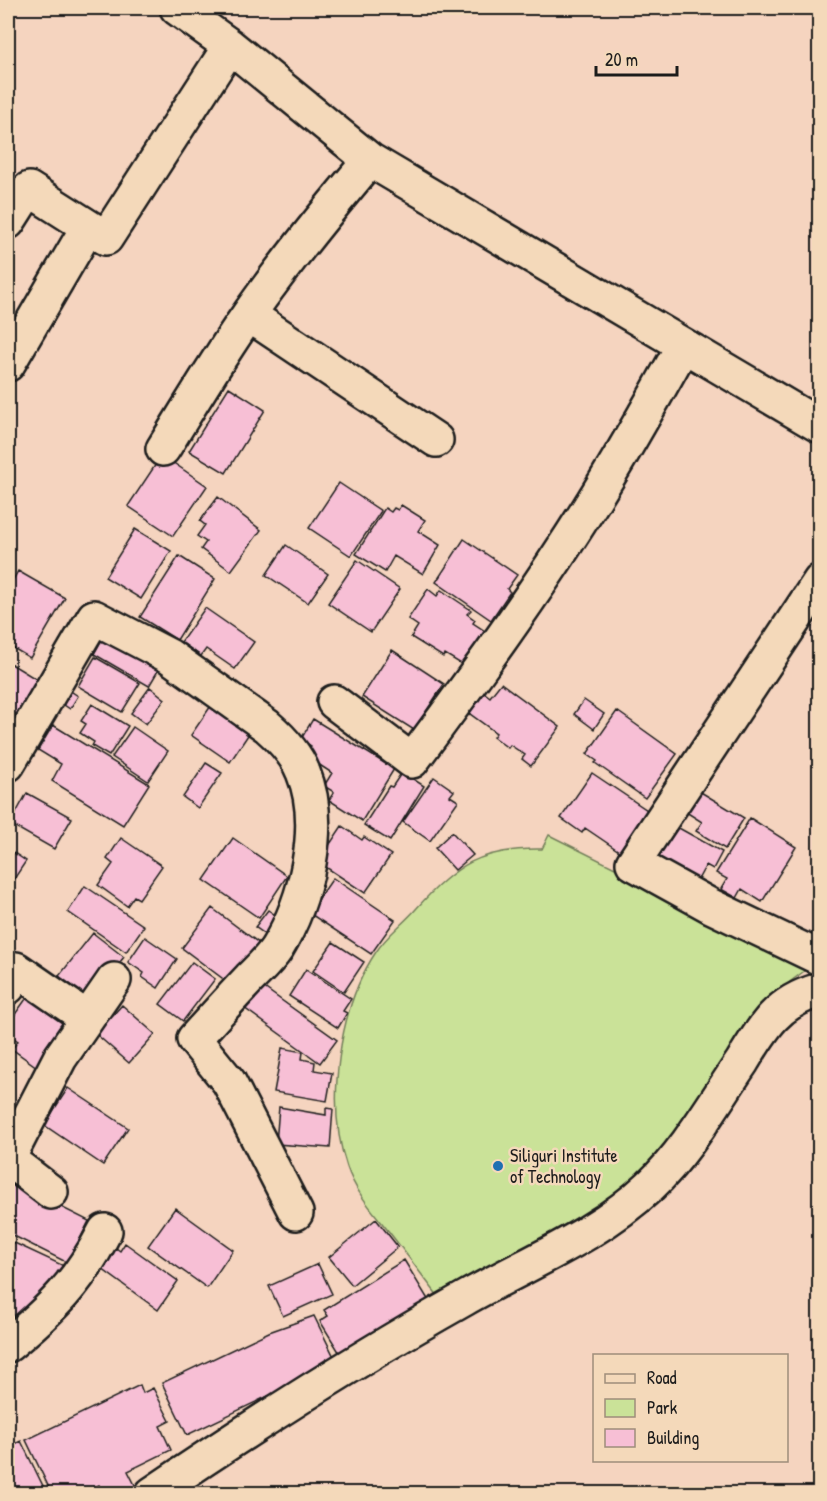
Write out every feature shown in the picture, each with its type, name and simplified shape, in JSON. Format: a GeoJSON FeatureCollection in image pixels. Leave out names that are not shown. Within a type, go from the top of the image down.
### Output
{"type":"FeatureCollection","features":[{"type":"Feature","properties":{"kind":"street"},"geometry":{"type":"LineString","coordinates":[[177,8],[230,45],[370,160],[819,426]]}},
{"type":"Feature","properties":{"kind":"street"},"geometry":{"type":"LineString","coordinates":[[8,221],[29,189],[106,238],[230,45]]}},
{"type":"Feature","properties":{"kind":"street"},"geometry":{"type":"LineString","coordinates":[[163,449],[249,315],[301,244],[370,160]]}},
{"type":"Feature","properties":{"kind":"street"},"geometry":{"type":"LineString","coordinates":[[8,364],[16,330],[88,227]]}},
{"type":"Feature","properties":{"kind":"street"},"geometry":{"type":"LineString","coordinates":[[249,315],[436,440]]}},
{"type":"Feature","properties":{"kind":"street"},"geometry":{"type":"LineString","coordinates":[[334,702],[412,761],[475,677],[535,591],[587,511],[683,346]]}},
{"type":"Feature","properties":{"kind":"street"},"geometry":{"type":"LineString","coordinates":[[819,581],[633,862],[711,906],[819,958]]}},
{"type":"Feature","properties":{"kind":"street"},"geometry":{"type":"LineString","coordinates":[[8,764],[94,617],[169,656],[267,726],[282,738],[293,754],[303,770],[310,791],[313,812],[309,858],[297,906],[276,950],[194,1039],[229,1082],[296,1212]]}},
{"type":"Feature","properties":{"kind":"street"},"geometry":{"type":"LineString","coordinates":[[8,987],[16,969],[87,1018]]}},
{"type":"Feature","properties":{"kind":"street"},"geometry":{"type":"LineString","coordinates":[[51,1191],[8,1159],[60,1058],[114,980]]}},
{"type":"Feature","properties":{"kind":"street"},"geometry":{"type":"LineString","coordinates":[[152,1494],[247,1430],[355,1362],[465,1298],[595,1228],[628,1205],[672,1163],[774,1016],[802,996],[819,990]]}},
{"type":"Feature","properties":{"kind":"street"},"geometry":{"type":"LineString","coordinates":[[8,1345],[46,1314],[70,1288],[105,1231]]}},
{"type":"Feature","properties":{"kind":"green space","name":"Siliguri Institute of Technology"},"geometry":{"type":"Polygon","coordinates":[[[549,835],[811,966],[772,999],[652,1164],[593,1214],[442,1301],[364,1199],[347,1167],[340,1142],[337,1115],[339,1056],[345,1028],[363,974],[376,952],[430,894],[457,870],[471,862],[502,852],[542,849],[549,835]]]}},
{"type":"Feature","properties":{"kind":"building"},"geometry":{"type":"Polygon","coordinates":[[[229,387],[265,410],[226,473],[189,451],[229,387]]]}},
{"type":"Feature","properties":{"kind":"building"},"geometry":{"type":"Polygon","coordinates":[[[162,455],[207,486],[173,536],[128,506],[162,455]]]}},
{"type":"Feature","properties":{"kind":"building"},"geometry":{"type":"Polygon","coordinates":[[[339,483],[381,511],[351,556],[309,528],[339,483]]]}},
{"type":"Feature","properties":{"kind":"building"},"geometry":{"type":"Polygon","coordinates":[[[218,497],[261,530],[231,571],[201,549],[206,542],[197,536],[205,525],[200,521],[218,497]]]}},
{"type":"Feature","properties":{"kind":"building"},"geometry":{"type":"Polygon","coordinates":[[[401,505],[425,520],[418,531],[440,545],[423,574],[394,556],[385,572],[356,554],[385,508],[391,512],[394,508],[398,510],[401,505]]]}},
{"type":"Feature","properties":{"kind":"building"},"geometry":{"type":"Polygon","coordinates":[[[135,529],[171,551],[141,599],[105,577],[135,529]]]}},
{"type":"Feature","properties":{"kind":"building"},"geometry":{"type":"Polygon","coordinates":[[[464,539],[517,575],[507,589],[510,592],[491,620],[436,582],[464,539]]]}},
{"type":"Feature","properties":{"kind":"building"},"geometry":{"type":"Polygon","coordinates":[[[286,545],[328,574],[308,603],[266,575],[286,545]]]}},
{"type":"Feature","properties":{"kind":"building"},"geometry":{"type":"Polygon","coordinates":[[[179,556],[215,579],[177,640],[140,617],[179,556]]]}},
{"type":"Feature","properties":{"kind":"building"},"geometry":{"type":"Polygon","coordinates":[[[357,560],[400,589],[371,632],[328,603],[357,560]]]}},
{"type":"Feature","properties":{"kind":"building"},"geometry":{"type":"Polygon","coordinates":[[[18,571],[65,598],[30,658],[8,645],[8,598],[11,599],[14,594],[8,589],[18,571]]]}},
{"type":"Feature","properties":{"kind":"building"},"geometry":{"type":"Polygon","coordinates":[[[428,589],[437,596],[441,590],[471,610],[467,614],[475,620],[473,623],[485,631],[479,640],[482,642],[466,667],[445,654],[443,657],[411,637],[418,626],[408,619],[428,589]]]}},
{"type":"Feature","properties":{"kind":"building"},"geometry":{"type":"Polygon","coordinates":[[[205,608],[254,642],[235,669],[206,649],[201,656],[181,642],[205,608]]]}},
{"type":"Feature","properties":{"kind":"building"},"geometry":{"type":"Polygon","coordinates":[[[109,627],[165,659],[149,686],[94,654],[109,627]]]}},
{"type":"Feature","properties":{"kind":"building"},"geometry":{"type":"Polygon","coordinates":[[[392,650],[444,684],[414,730],[362,697],[392,650]]]}},
{"type":"Feature","properties":{"kind":"building"},"geometry":{"type":"Polygon","coordinates":[[[95,657],[140,683],[122,712],[78,686],[95,657]]]}},
{"type":"Feature","properties":{"kind":"building"},"geometry":{"type":"Polygon","coordinates":[[[8,662],[41,682],[20,717],[8,709],[8,662]]]}},
{"type":"Feature","properties":{"kind":"building"},"geometry":{"type":"Polygon","coordinates":[[[501,683],[560,727],[531,766],[522,759],[525,755],[510,745],[508,748],[493,737],[496,733],[466,711],[481,690],[490,697],[501,683]]]}},
{"type":"Feature","properties":{"kind":"building"},"geometry":{"type":"Polygon","coordinates":[[[60,684],[78,696],[70,709],[52,697],[60,684]]]}},
{"type":"Feature","properties":{"kind":"building"},"geometry":{"type":"Polygon","coordinates":[[[150,687],[165,699],[146,724],[131,713],[150,687]]]}},
{"type":"Feature","properties":{"kind":"building"},"geometry":{"type":"Polygon","coordinates":[[[217,697],[256,723],[230,762],[191,735],[217,697]]]}},
{"type":"Feature","properties":{"kind":"building"},"geometry":{"type":"Polygon","coordinates":[[[584,700],[604,714],[594,729],[574,714],[584,700]]]}},
{"type":"Feature","properties":{"kind":"building"},"geometry":{"type":"Polygon","coordinates":[[[92,704],[128,726],[109,756],[92,746],[94,742],[80,733],[86,724],[81,721],[92,704]]]}},
{"type":"Feature","properties":{"kind":"building"},"geometry":{"type":"Polygon","coordinates":[[[617,711],[677,754],[645,798],[595,763],[597,761],[587,754],[617,711]]]}},
{"type":"Feature","properties":{"kind":"building"},"geometry":{"type":"Polygon","coordinates":[[[313,719],[394,769],[362,821],[329,800],[334,792],[324,786],[332,773],[315,762],[317,760],[307,753],[311,746],[301,739],[313,719]]]}},
{"type":"Feature","properties":{"kind":"building"},"geometry":{"type":"Polygon","coordinates":[[[53,725],[149,784],[123,825],[52,781],[61,764],[38,750],[53,725]]]}},
{"type":"Feature","properties":{"kind":"building"},"geometry":{"type":"Polygon","coordinates":[[[133,727],[168,751],[148,781],[112,757],[133,727]]]}},
{"type":"Feature","properties":{"kind":"building"},"geometry":{"type":"Polygon","coordinates":[[[206,763],[222,773],[198,808],[183,797],[206,763]]]}},
{"type":"Feature","properties":{"kind":"building"},"geometry":{"type":"Polygon","coordinates":[[[402,772],[424,786],[390,841],[364,825],[389,786],[392,787],[402,772]]]}},
{"type":"Feature","properties":{"kind":"building"},"geometry":{"type":"Polygon","coordinates":[[[592,773],[650,812],[622,853],[585,828],[582,833],[561,818],[592,773]]]}},
{"type":"Feature","properties":{"kind":"building"},"geometry":{"type":"Polygon","coordinates":[[[434,777],[454,791],[450,796],[458,801],[430,841],[403,822],[434,777]]]}},
{"type":"Feature","properties":{"kind":"building"},"geometry":{"type":"Polygon","coordinates":[[[699,791],[744,818],[725,849],[696,831],[702,822],[686,812],[699,791]]]}},
{"type":"Feature","properties":{"kind":"building"},"geometry":{"type":"Polygon","coordinates":[[[27,793],[72,818],[54,849],[10,824],[27,793]]]}},
{"type":"Feature","properties":{"kind":"building"},"geometry":{"type":"Polygon","coordinates":[[[750,818],[796,847],[762,902],[742,889],[737,898],[721,889],[727,879],[716,873],[750,818]]]}},
{"type":"Feature","properties":{"kind":"building"},"geometry":{"type":"Polygon","coordinates":[[[668,822],[722,852],[713,869],[706,865],[695,885],[648,859],[668,822]]]}},
{"type":"Feature","properties":{"kind":"building"},"geometry":{"type":"Polygon","coordinates":[[[342,826],[362,840],[364,837],[391,855],[365,893],[318,862],[342,826]]]}},
{"type":"Feature","properties":{"kind":"building"},"geometry":{"type":"Polygon","coordinates":[[[452,832],[473,855],[455,870],[435,848],[452,832]]]}},
{"type":"Feature","properties":{"kind":"building"},"geometry":{"type":"Polygon","coordinates":[[[121,838],[162,866],[139,899],[134,896],[127,906],[98,885],[113,864],[107,859],[121,838]]]}},
{"type":"Feature","properties":{"kind":"building"},"geometry":{"type":"Polygon","coordinates":[[[233,838],[287,876],[259,918],[204,880],[233,838]]]}},
{"type":"Feature","properties":{"kind":"building"},"geometry":{"type":"Polygon","coordinates":[[[8,849],[26,861],[14,879],[8,874],[8,849]]]}},
{"type":"Feature","properties":{"kind":"building"},"geometry":{"type":"Polygon","coordinates":[[[333,878],[395,920],[371,954],[309,913],[333,878]]]}},
{"type":"Feature","properties":{"kind":"building"},"geometry":{"type":"Polygon","coordinates":[[[85,886],[144,926],[126,952],[68,912],[85,886]]]}},
{"type":"Feature","properties":{"kind":"building"},"geometry":{"type":"Polygon","coordinates":[[[212,908],[264,947],[234,987],[182,948],[212,908]]]}},
{"type":"Feature","properties":{"kind":"building"},"geometry":{"type":"Polygon","coordinates":[[[268,910],[284,921],[272,939],[255,927],[268,910]]]}},
{"type":"Feature","properties":{"kind":"building"},"geometry":{"type":"Polygon","coordinates":[[[93,933],[124,957],[86,1004],[76,997],[80,992],[59,976],[93,933]]]}},
{"type":"Feature","properties":{"kind":"building"},"geometry":{"type":"Polygon","coordinates":[[[145,937],[177,959],[158,988],[142,977],[144,973],[128,962],[145,937]]]}},
{"type":"Feature","properties":{"kind":"building"},"geometry":{"type":"Polygon","coordinates":[[[333,942],[364,962],[344,992],[313,971],[333,942]]]}},
{"type":"Feature","properties":{"kind":"building"},"geometry":{"type":"Polygon","coordinates":[[[192,962],[215,979],[183,1021],[160,1004],[192,962]]]}},
{"type":"Feature","properties":{"kind":"building"},"geometry":{"type":"Polygon","coordinates":[[[306,969],[351,999],[343,1011],[347,1013],[338,1028],[289,996],[306,969]]]}},
{"type":"Feature","properties":{"kind":"building"},"geometry":{"type":"Polygon","coordinates":[[[256,982],[337,1040],[320,1063],[240,1005],[256,982]]]}},
{"type":"Feature","properties":{"kind":"building"},"geometry":{"type":"Polygon","coordinates":[[[31,992],[71,1020],[37,1067],[12,1049],[18,1041],[8,1034],[8,1024],[31,992]]]}},
{"type":"Feature","properties":{"kind":"building"},"geometry":{"type":"Polygon","coordinates":[[[122,1005],[155,1034],[129,1063],[96,1034],[122,1005]]]}},
{"type":"Feature","properties":{"kind":"building"},"geometry":{"type":"Polygon","coordinates":[[[282,1048],[303,1052],[302,1059],[315,1062],[314,1070],[332,1073],[327,1101],[274,1092],[282,1048]]]}},
{"type":"Feature","properties":{"kind":"building"},"geometry":{"type":"Polygon","coordinates":[[[68,1088],[128,1128],[103,1165],[44,1125],[68,1088]]]}},
{"type":"Feature","properties":{"kind":"building"},"geometry":{"type":"Polygon","coordinates":[[[279,1107],[326,1115],[326,1108],[333,1109],[330,1148],[276,1144],[279,1107]]]}},
{"type":"Feature","properties":{"kind":"building"},"geometry":{"type":"Polygon","coordinates":[[[11,1182],[89,1221],[68,1263],[8,1233],[8,1189],[11,1182]]]}},
{"type":"Feature","properties":{"kind":"building"},"geometry":{"type":"Polygon","coordinates":[[[175,1208],[233,1250],[207,1288],[148,1246],[175,1208]]]}},
{"type":"Feature","properties":{"kind":"building"},"geometry":{"type":"Polygon","coordinates":[[[376,1219],[398,1247],[352,1285],[329,1257],[376,1219]]]}},
{"type":"Feature","properties":{"kind":"building"},"geometry":{"type":"Polygon","coordinates":[[[8,1240],[64,1266],[44,1310],[8,1338],[8,1240]]]}},
{"type":"Feature","properties":{"kind":"building"},"geometry":{"type":"Polygon","coordinates":[[[125,1243],[178,1281],[158,1310],[102,1269],[116,1248],[120,1251],[125,1243]]]}},
{"type":"Feature","properties":{"kind":"building"},"geometry":{"type":"Polygon","coordinates":[[[404,1260],[432,1306],[344,1360],[320,1321],[328,1316],[324,1310],[404,1260]]]}},
{"type":"Feature","properties":{"kind":"building"},"geometry":{"type":"Polygon","coordinates":[[[318,1264],[332,1294],[283,1316],[269,1286],[318,1264]]]}},
{"type":"Feature","properties":{"kind":"building"},"geometry":{"type":"Polygon","coordinates":[[[314,1316],[337,1363],[187,1435],[162,1383],[269,1332],[314,1316]]]}},
{"type":"Feature","properties":{"kind":"building"},"geometry":{"type":"Polygon","coordinates":[[[140,1385],[143,1393],[153,1388],[170,1421],[160,1426],[171,1450],[128,1471],[136,1487],[124,1494],[103,1494],[99,1485],[81,1494],[52,1494],[26,1440],[140,1385]]]}},
{"type":"Feature","properties":{"kind":"building"},"geometry":{"type":"Polygon","coordinates":[[[21,1441],[47,1494],[10,1494],[8,1447],[21,1441]]]}},
{"type":"Feature","properties":{"kind":"place","name":"Siliguri Institute of Technology"},"geometry":{"type":"Point","coordinates":[498,1166]}}]}
